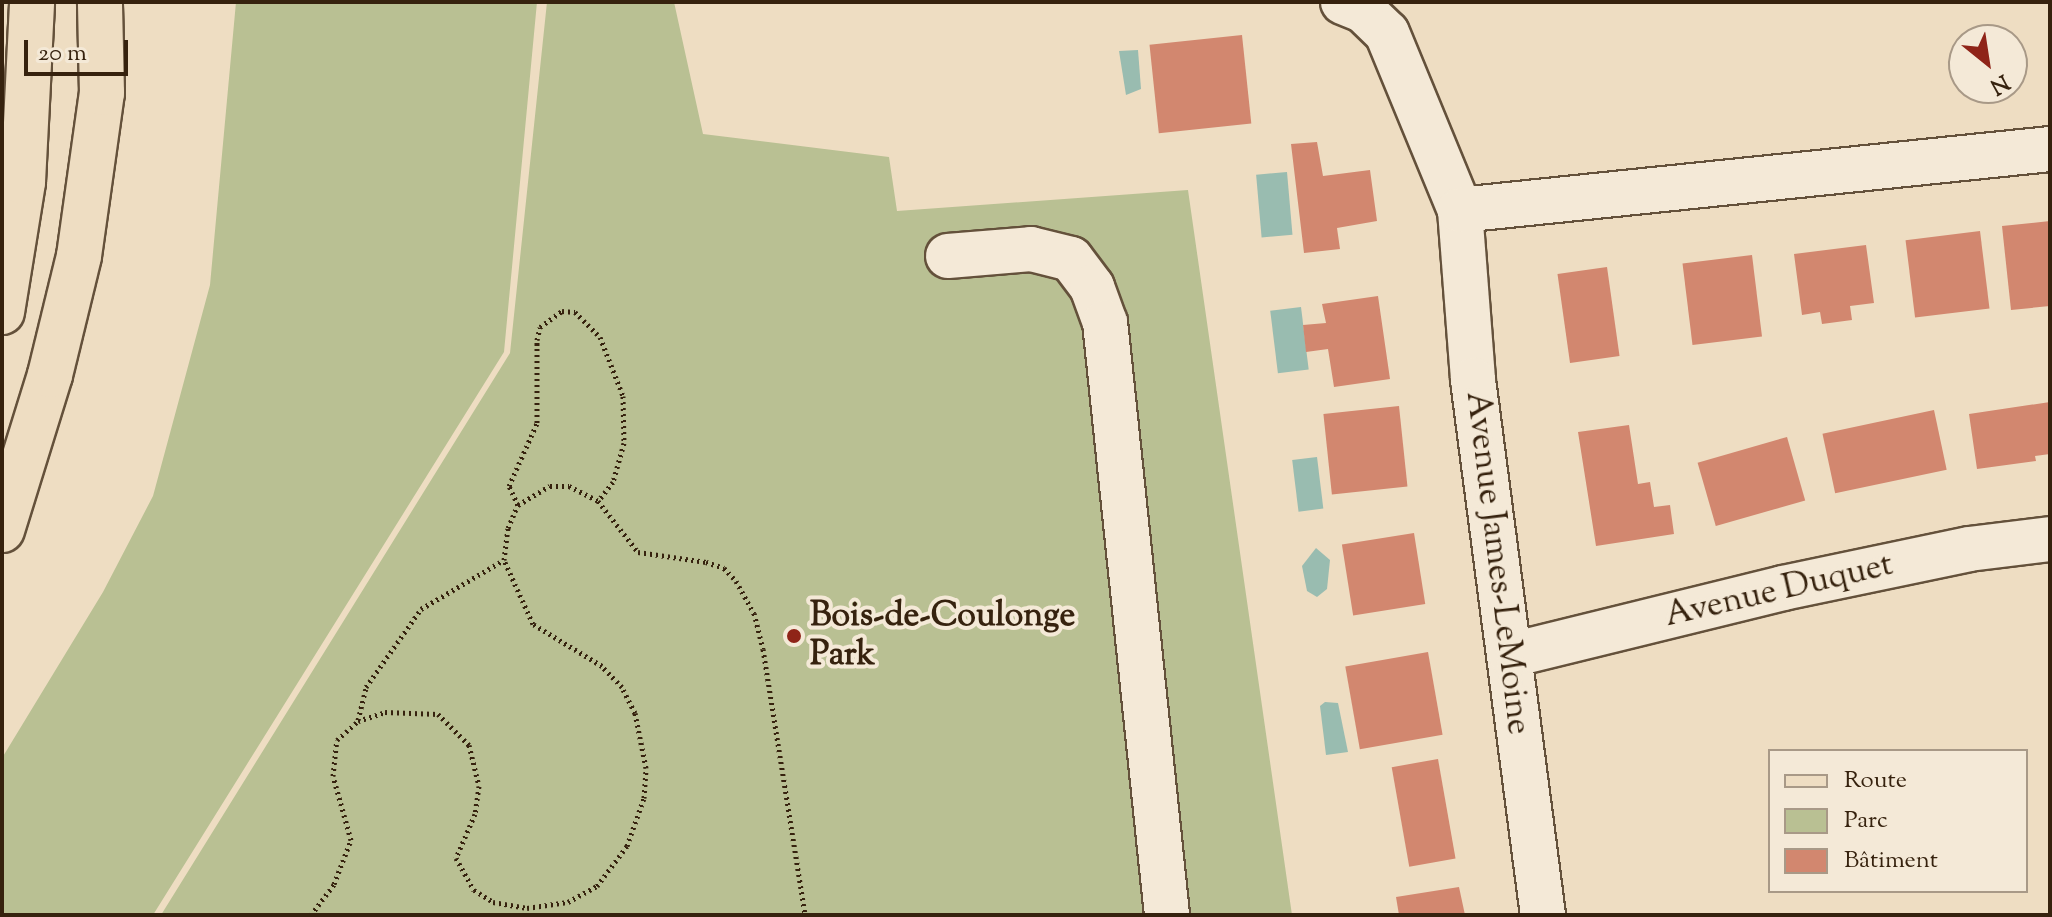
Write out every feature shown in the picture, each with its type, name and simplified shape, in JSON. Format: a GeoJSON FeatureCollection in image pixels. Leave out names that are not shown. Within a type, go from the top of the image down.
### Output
{"type":"FeatureCollection","features":[{"type":"Feature","properties":{"kind":"main road"},"geometry":{"type":"LineString","coordinates":[[2,312],[23,182],[32,2]]}},
{"type":"Feature","properties":{"kind":"main road"},"geometry":{"type":"LineString","coordinates":[[2,530],[58,348],[79,256],[102,93],[100,2]]}},
{"type":"Feature","properties":{"kind":"street","name":"Avenue James-LeMoine"},"geometry":{"type":"LineString","coordinates":[[1343,2],[1363,10],[1387,33],[1460,210],[1473,380],[1543,915]]}},
{"type":"Feature","properties":{"kind":"street"},"geometry":{"type":"LineString","coordinates":[[1460,210],[2050,149]]}},
{"type":"Feature","properties":{"kind":"street"},"geometry":{"type":"LineString","coordinates":[[948,256],[1031,249],[1071,259],[1092,287],[1105,322],[1167,915]]}},
{"type":"Feature","properties":{"kind":"street","name":"Avenue Duquet"},"geometry":{"type":"LineString","coordinates":[[1511,655],[1783,588],[1969,549],[2050,539]]}},
{"type":"Feature","properties":{"kind":"path"},"geometry":{"type":"LineString","coordinates":[[518,505],[509,486],[537,423],[537,340],[540,327],[562,311],[575,312],[600,337],[623,396],[624,443],[613,482],[598,501]]}},
{"type":"Feature","properties":{"kind":"path"},"geometry":{"type":"LineString","coordinates":[[311,915],[346,861],[349,821],[332,759],[337,740],[358,721],[385,712],[438,714],[469,745],[479,786],[475,814],[456,858],[474,890],[493,902],[550,907],[585,894],[611,872],[627,846],[644,798],[645,743],[635,713],[622,687],[602,666],[533,624],[504,560],[508,528],[518,505],[550,486],[569,486],[598,501],[638,552],[724,568],[754,613],[805,915]]}},
{"type":"Feature","properties":{"kind":"path"},"geometry":{"type":"LineString","coordinates":[[358,721],[366,687],[421,609],[504,560]]}},
{"type":"Feature","properties":{"kind":"green space"},"geometry":{"type":"Polygon","coordinates":[[[236,2],[537,2],[504,352],[153,915],[2,915],[2,758],[103,592],[153,496],[210,285],[236,2]]]}},
{"type":"Feature","properties":{"kind":"green space","name":"Bois-de-Coulonge Park"},"geometry":{"type":"Polygon","coordinates":[[[547,2],[674,2],[703,134],[889,157],[897,211],[1188,190],[1292,915],[161,915],[510,353],[547,2]]]}},
{"type":"Feature","properties":{"kind":"water"},"geometry":{"type":"Polygon","coordinates":[[[1138,50],[1141,89],[1126,95],[1119,51],[1138,50]]]}},
{"type":"Feature","properties":{"kind":"water"},"geometry":{"type":"Polygon","coordinates":[[[1287,172],[1292,235],[1262,237],[1256,175],[1287,172]]]}},
{"type":"Feature","properties":{"kind":"water"},"geometry":{"type":"Polygon","coordinates":[[[1301,307],[1309,370],[1278,373],[1270,311],[1301,307]]]}},
{"type":"Feature","properties":{"kind":"water"},"geometry":{"type":"Polygon","coordinates":[[[1317,457],[1323,509],[1299,512],[1292,460],[1317,457]]]}},
{"type":"Feature","properties":{"kind":"water"},"geometry":{"type":"Polygon","coordinates":[[[1316,548],[1330,560],[1327,589],[1317,597],[1307,591],[1302,566],[1316,548]]]}},
{"type":"Feature","properties":{"kind":"water"},"geometry":{"type":"Polygon","coordinates":[[[1325,702],[1338,703],[1348,752],[1326,755],[1320,706],[1325,702]]]}},
{"type":"Feature","properties":{"kind":"building"},"geometry":{"type":"Polygon","coordinates":[[[1242,35],[1251,124],[1159,133],[1150,45],[1242,35]]]}},
{"type":"Feature","properties":{"kind":"building"},"geometry":{"type":"Polygon","coordinates":[[[1317,142],[1323,176],[1370,170],[1377,221],[1337,228],[1340,249],[1304,253],[1291,144],[1317,142]]]}},
{"type":"Feature","properties":{"kind":"building"},"geometry":{"type":"Polygon","coordinates":[[[2050,221],[2050,306],[2011,310],[2002,226],[2050,221]]]}},
{"type":"Feature","properties":{"kind":"building"},"geometry":{"type":"Polygon","coordinates":[[[1980,231],[1990,308],[1915,318],[1906,240],[1980,231]]]}},
{"type":"Feature","properties":{"kind":"building"},"geometry":{"type":"Polygon","coordinates":[[[1866,245],[1874,303],[1850,306],[1852,320],[1822,324],[1820,312],[1802,315],[1794,254],[1866,245]]]}},
{"type":"Feature","properties":{"kind":"building"},"geometry":{"type":"Polygon","coordinates":[[[1752,255],[1762,336],[1693,345],[1683,264],[1752,255]]]}},
{"type":"Feature","properties":{"kind":"building"},"geometry":{"type":"Polygon","coordinates":[[[1607,267],[1620,356],[1570,363],[1557,274],[1607,267]]]}},
{"type":"Feature","properties":{"kind":"building"},"geometry":{"type":"Polygon","coordinates":[[[1378,296],[1390,379],[1334,387],[1328,349],[1306,352],[1303,325],[1326,323],[1322,304],[1378,296]]]}},
{"type":"Feature","properties":{"kind":"building"},"geometry":{"type":"Polygon","coordinates":[[[2050,402],[2050,454],[2035,456],[2036,461],[1977,469],[1969,414],[2050,402]]]}},
{"type":"Feature","properties":{"kind":"building"},"geometry":{"type":"Polygon","coordinates":[[[1399,406],[1407,487],[1332,495],[1323,414],[1399,406]]]}},
{"type":"Feature","properties":{"kind":"building"},"geometry":{"type":"Polygon","coordinates":[[[1934,410],[1947,470],[1835,493],[1822,434],[1934,410]]]}},
{"type":"Feature","properties":{"kind":"building"},"geometry":{"type":"Polygon","coordinates":[[[1629,425],[1638,484],[1650,482],[1654,507],[1670,505],[1674,534],[1596,546],[1578,432],[1629,425]]]}},
{"type":"Feature","properties":{"kind":"building"},"geometry":{"type":"Polygon","coordinates":[[[1787,437],[1805,500],[1716,526],[1698,463],[1787,437]]]}},
{"type":"Feature","properties":{"kind":"building"},"geometry":{"type":"Polygon","coordinates":[[[1414,533],[1425,604],[1353,616],[1342,544],[1414,533]]]}},
{"type":"Feature","properties":{"kind":"building"},"geometry":{"type":"Polygon","coordinates":[[[1428,652],[1443,735],[1360,749],[1345,667],[1428,652]]]}},
{"type":"Feature","properties":{"kind":"building"},"geometry":{"type":"Polygon","coordinates":[[[1438,759],[1456,858],[1409,867],[1392,767],[1438,759]]]}},
{"type":"Feature","properties":{"kind":"building"},"geometry":{"type":"Polygon","coordinates":[[[1459,887],[1465,915],[1399,915],[1396,897],[1459,887]]]}},
{"type":"Feature","properties":{"kind":"place","name":"Bois-de-Coulonge Park"},"geometry":{"type":"Point","coordinates":[794,636]}}]}
